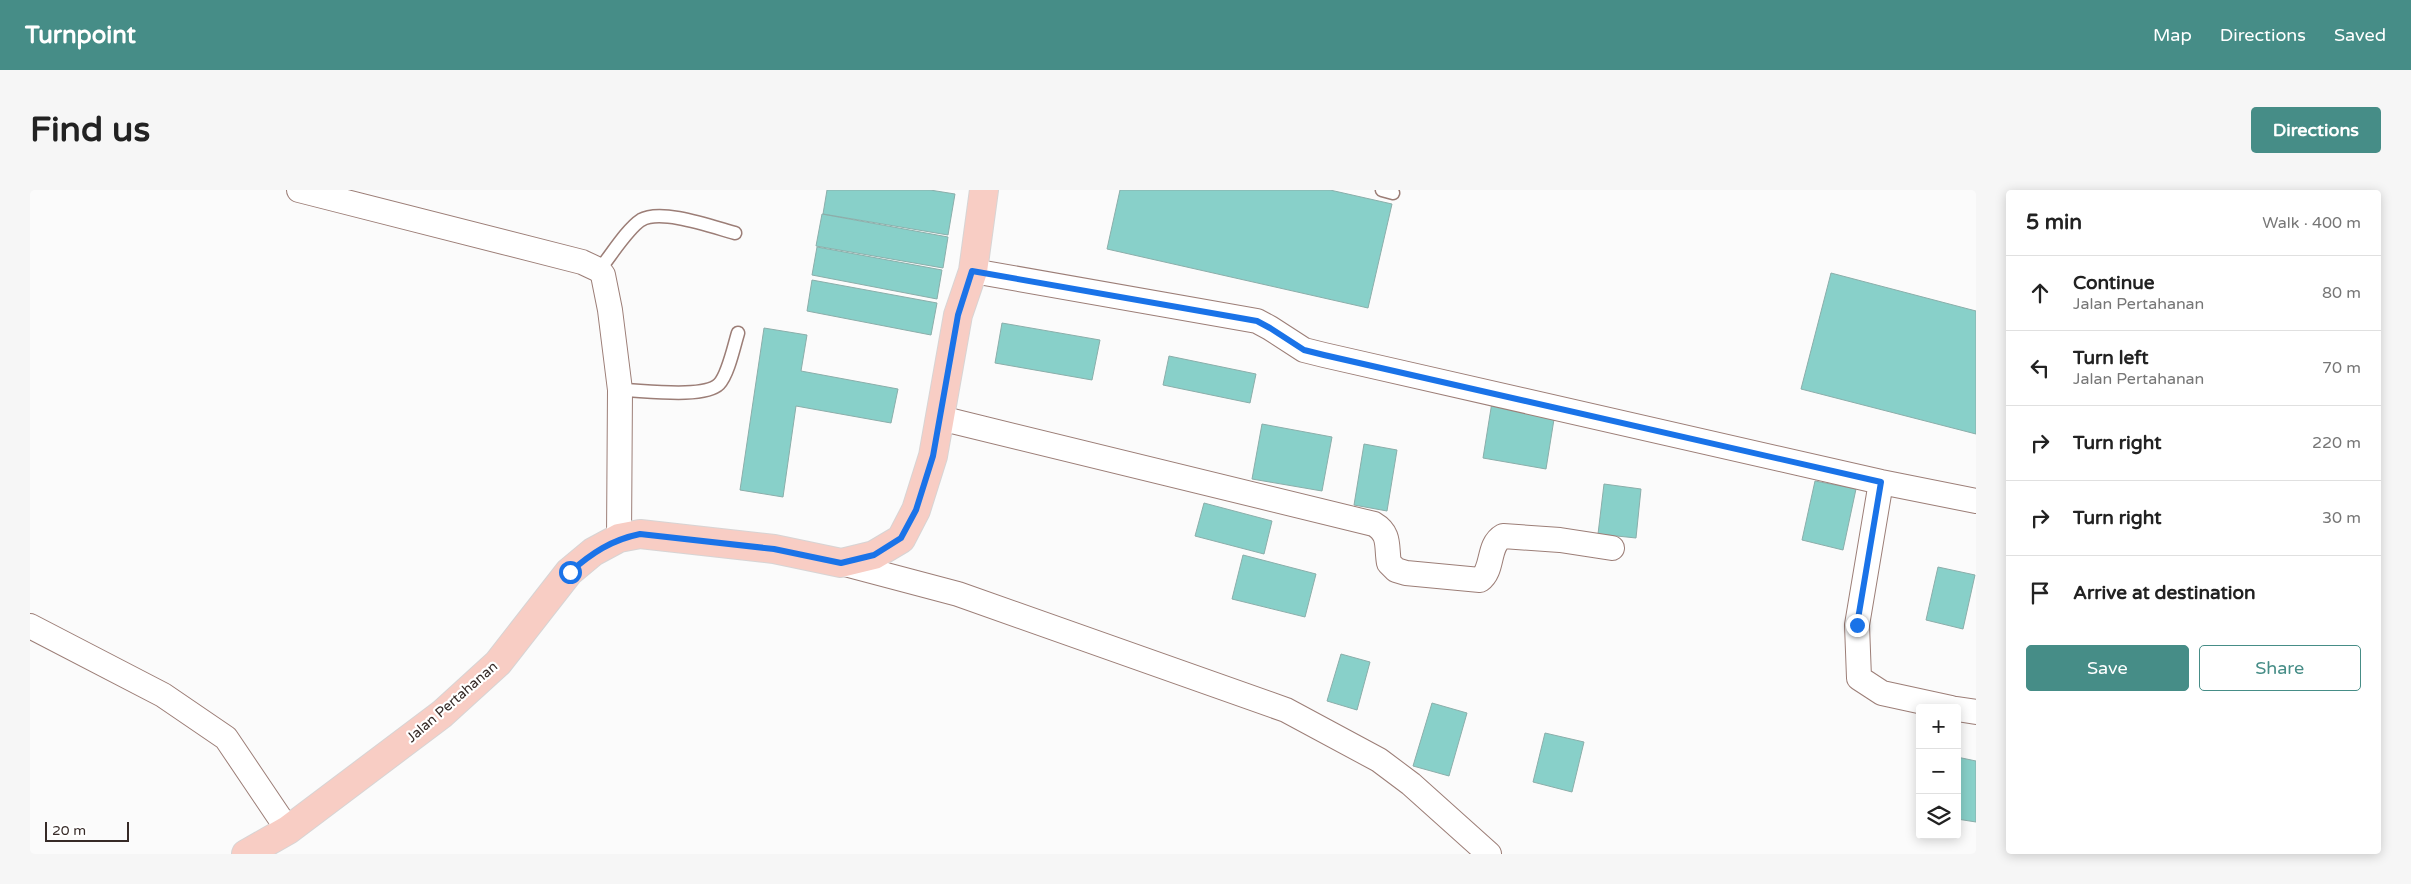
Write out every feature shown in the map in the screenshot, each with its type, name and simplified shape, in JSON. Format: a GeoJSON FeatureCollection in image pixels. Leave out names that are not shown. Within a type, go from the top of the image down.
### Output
{"type":"FeatureCollection","features":[{"type":"Feature","properties":{"kind":"main road","name":"Jalan Pertahanan"},"geometry":{"type":"LineString","coordinates":[[246,854],[288,830],[442,714],[498,663],[570,572],[593,552],[619,538],[640,534],[774,549],[841,563],[874,555],[901,538],[916,510],[933,456],[958,315],[972,271],[984,190]]}},
{"type":"Feature","properties":{"kind":"street"},"geometry":{"type":"LineString","coordinates":[[299,190],[582,262],[600,270],[605,282],[610,310],[620,390],[619,538]]}},
{"type":"Feature","properties":{"kind":"street"},"geometry":{"type":"LineString","coordinates":[[972,271],[1248,319],[1270,328],[1304,350],[1881,482],[1976,501]]}},
{"type":"Feature","properties":{"kind":"street"},"geometry":{"type":"LineString","coordinates":[[940,418],[1374,524],[1383,530],[1387,538],[1389,563],[1396,570],[1406,573],[1480,580],[1485,574],[1495,543],[1503,536],[1560,540],[1612,548]]}},
{"type":"Feature","properties":{"kind":"street"},"geometry":{"type":"LineString","coordinates":[[1881,482],[1857,625],[1859,678],[1882,693],[1933,704]]}},
{"type":"Feature","properties":{"kind":"street"},"geometry":{"type":"LineString","coordinates":[[841,563],[958,594],[1286,710],[1379,760],[1411,784],[1489,854]]}},
{"type":"Feature","properties":{"kind":"street"},"geometry":{"type":"LineString","coordinates":[[30,626],[163,695],[226,738],[288,830]]}},
{"type":"Feature","properties":{"kind":"street"},"geometry":{"type":"LineString","coordinates":[[1961,710],[1976,712]]}},
{"type":"Feature","properties":{"kind":"lane"},"geometry":{"type":"LineString","coordinates":[[600,270],[637,224],[650,217],[666,217],[693,222],[735,233]]}},
{"type":"Feature","properties":{"kind":"lane"},"geometry":{"type":"LineString","coordinates":[[620,390],[692,392],[714,388],[720,384],[724,375],[738,333]]}},
{"type":"Feature","properties":{"kind":"building"},"geometry":{"type":"Polygon","coordinates":[[[827,190],[930,190],[955,194],[948,235],[823,214],[827,190]]]}},
{"type":"Feature","properties":{"kind":"building"},"geometry":{"type":"Polygon","coordinates":[[[1120,190],[1330,190],[1392,204],[1368,308],[1107,249],[1120,190]]]}},
{"type":"Feature","properties":{"kind":"building"},"geometry":{"type":"Polygon","coordinates":[[[822,214],[948,237],[943,268],[816,246],[822,214]]]}},
{"type":"Feature","properties":{"kind":"building"},"geometry":{"type":"Polygon","coordinates":[[[817,247],[942,270],[937,299],[812,275],[817,247]]]}},
{"type":"Feature","properties":{"kind":"building"},"geometry":{"type":"Polygon","coordinates":[[[1831,273],[1976,311],[1976,434],[1801,389],[1831,273]]]}},
{"type":"Feature","properties":{"kind":"building"},"geometry":{"type":"Polygon","coordinates":[[[812,280],[937,303],[931,335],[807,311],[812,280]]]}},
{"type":"Feature","properties":{"kind":"building"},"geometry":{"type":"Polygon","coordinates":[[[1002,323],[1100,340],[1092,380],[995,363],[1002,323]]]}},
{"type":"Feature","properties":{"kind":"building"},"geometry":{"type":"Polygon","coordinates":[[[764,328],[807,335],[801,371],[898,389],[891,423],[796,406],[783,497],[740,490],[764,328]]]}},
{"type":"Feature","properties":{"kind":"building"},"geometry":{"type":"Polygon","coordinates":[[[1169,356],[1256,374],[1250,403],[1163,385],[1169,356]]]}},
{"type":"Feature","properties":{"kind":"building"},"geometry":{"type":"Polygon","coordinates":[[[1492,402],[1555,413],[1546,469],[1483,458],[1492,402]]]}},
{"type":"Feature","properties":{"kind":"building"},"geometry":{"type":"Polygon","coordinates":[[[1262,424],[1332,437],[1322,491],[1252,479],[1262,424]]]}},
{"type":"Feature","properties":{"kind":"building"},"geometry":{"type":"Polygon","coordinates":[[[1364,444],[1397,450],[1387,511],[1354,505],[1364,444]]]}},
{"type":"Feature","properties":{"kind":"building"},"geometry":{"type":"Polygon","coordinates":[[[1815,481],[1856,489],[1843,550],[1802,540],[1815,481]]]}},
{"type":"Feature","properties":{"kind":"building"},"geometry":{"type":"Polygon","coordinates":[[[1604,484],[1641,489],[1636,538],[1598,534],[1604,484]]]}},
{"type":"Feature","properties":{"kind":"building"},"geometry":{"type":"Polygon","coordinates":[[[1204,503],[1272,521],[1264,554],[1195,536],[1204,503]]]}},
{"type":"Feature","properties":{"kind":"building"},"geometry":{"type":"Polygon","coordinates":[[[1243,555],[1316,574],[1305,617],[1232,599],[1243,555]]]}},
{"type":"Feature","properties":{"kind":"building"},"geometry":{"type":"Polygon","coordinates":[[[1938,567],[1975,575],[1963,629],[1926,620],[1938,567]]]}},
{"type":"Feature","properties":{"kind":"building"},"geometry":{"type":"Polygon","coordinates":[[[1341,654],[1370,662],[1357,710],[1327,701],[1341,654]]]}},
{"type":"Feature","properties":{"kind":"building"},"geometry":{"type":"Polygon","coordinates":[[[1432,703],[1467,713],[1449,776],[1413,766],[1432,703]]]}},
{"type":"Feature","properties":{"kind":"building"},"geometry":{"type":"Polygon","coordinates":[[[1545,733],[1584,742],[1572,792],[1533,782],[1545,733]]]}},
{"type":"Feature","properties":{"kind":"building"},"geometry":{"type":"Polygon","coordinates":[[[1961,758],[1976,761],[1976,822],[1961,820],[1961,758]]]}},
{"type":"Feature","properties":{"kind":"route"},"geometry":{"type":"LineString","coordinates":[[570,572],[593,552],[619,538],[640,534],[774,549],[841,563],[874,555],[901,538],[916,510],[933,456],[958,315],[972,271],[1257,321],[1304,350],[1881,482],[1857,625]]}}]}
